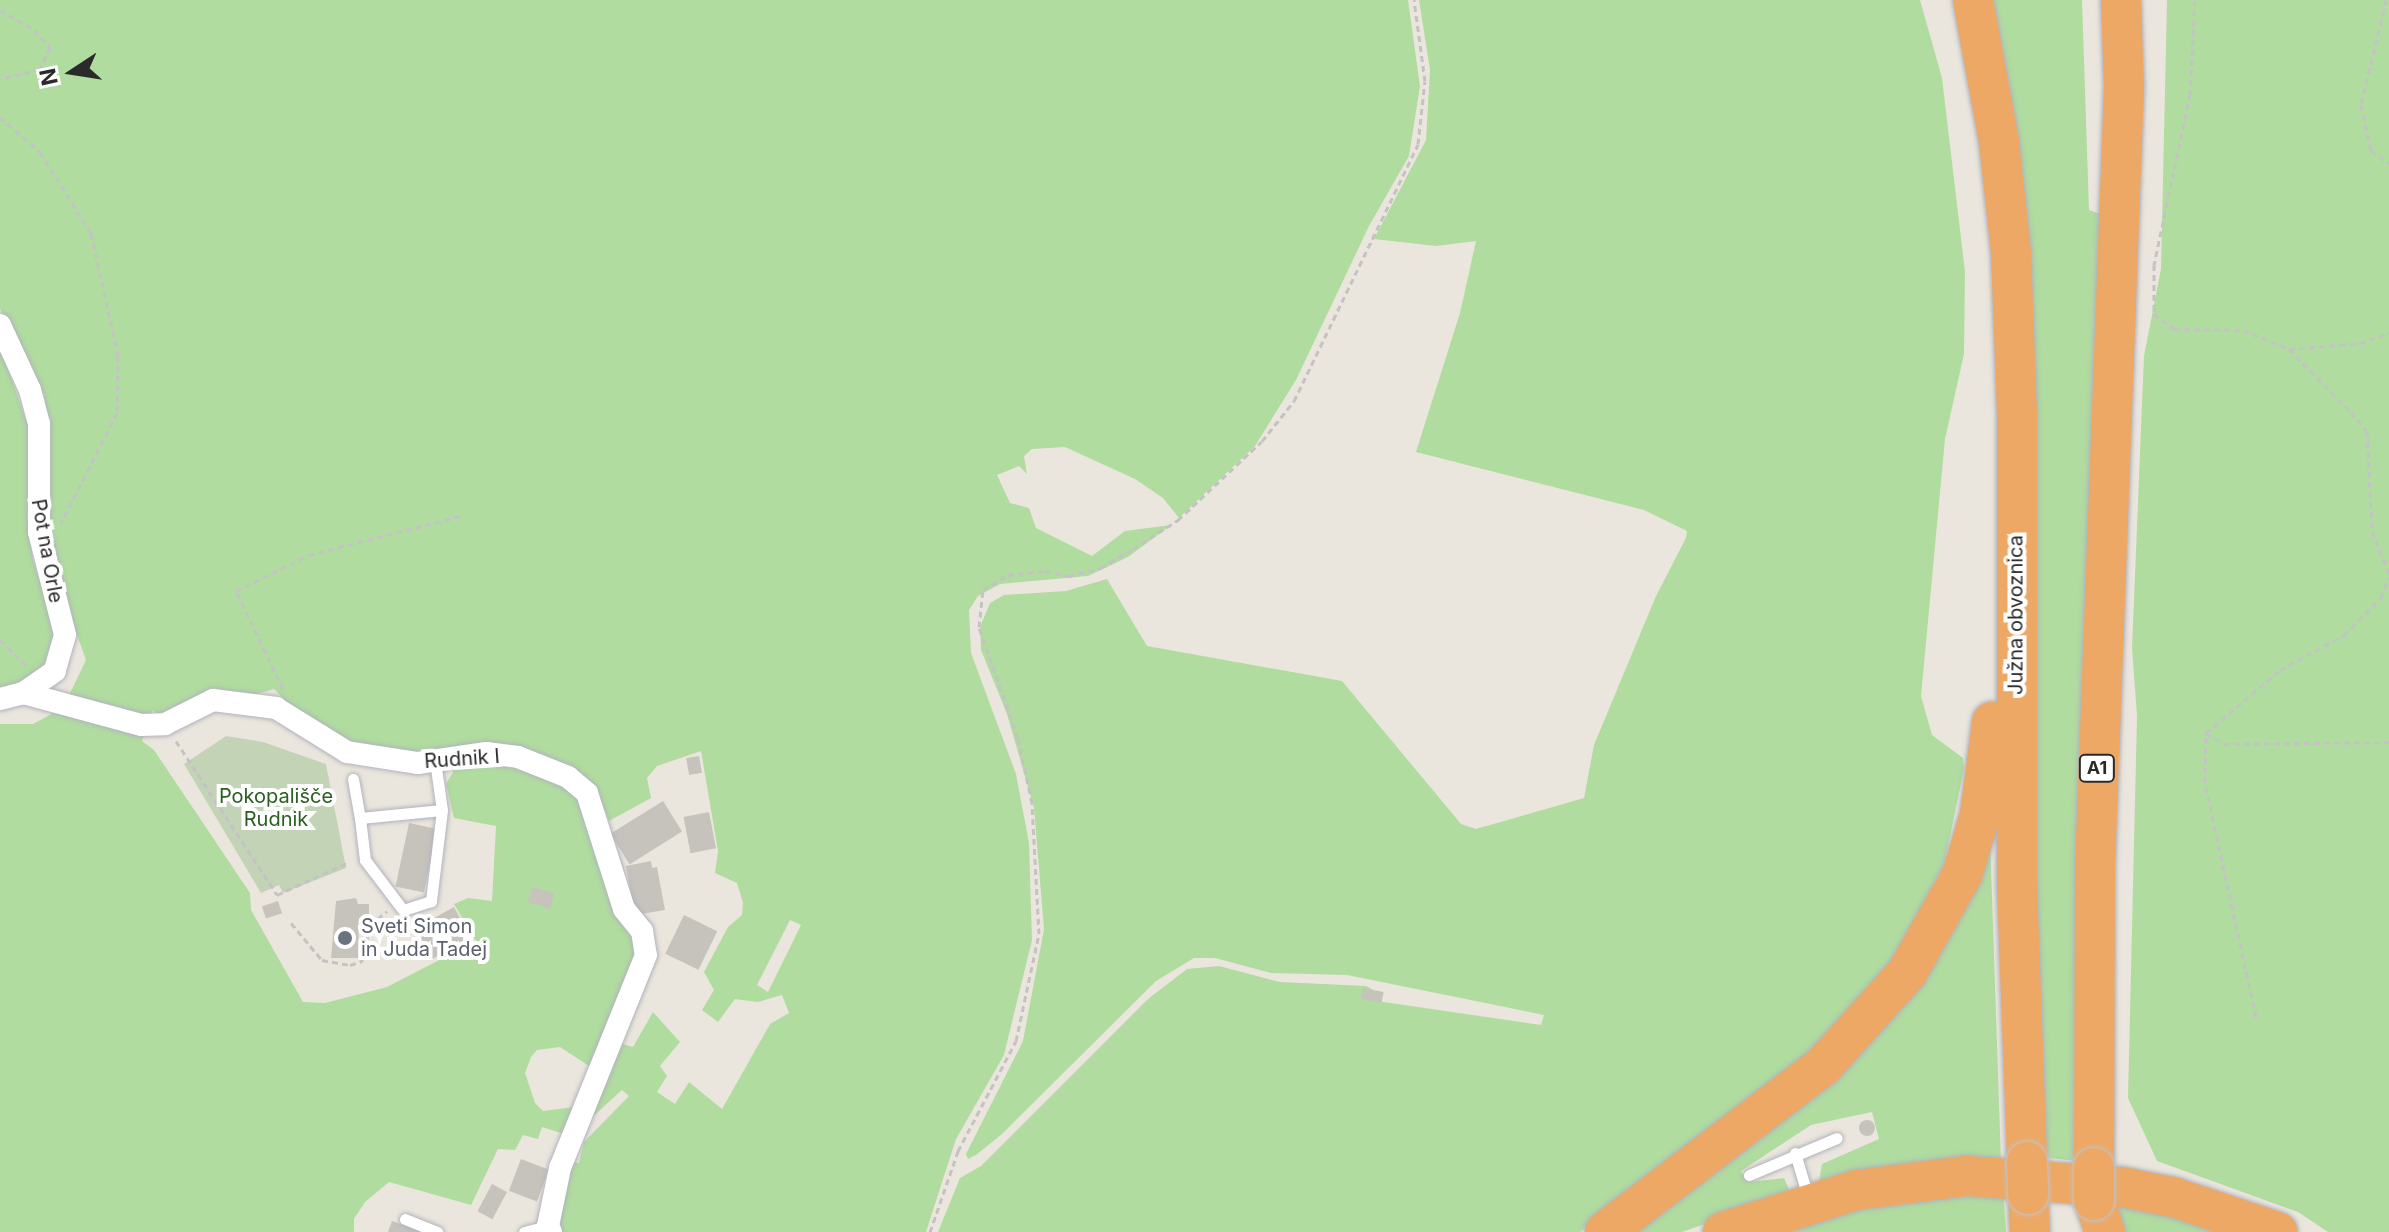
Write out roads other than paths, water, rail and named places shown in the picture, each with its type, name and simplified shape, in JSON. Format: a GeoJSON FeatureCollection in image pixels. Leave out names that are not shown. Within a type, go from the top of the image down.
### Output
{"type":"FeatureCollection","features":[{"type":"Feature","properties":{"kind":"highway","name":"Južna obvoznica"},"geometry":{"type":"LineString","coordinates":[[1973,0],[1999,142],[2011,252],[2017,414],[2017,886],[2028,1196]]}},
{"type":"Feature","properties":{"kind":"highway","name":"A1"},"geometry":{"type":"LineString","coordinates":[[2096,1208],[2095,867],[2124,87],[2121,0]]}},
{"type":"Feature","properties":{"kind":"highway"},"geometry":{"type":"LineString","coordinates":[[1605,1232],[1823,1066],[1907,973],[1962,875],[1980,815],[1992,742],[1993,663],[2016,606]]}},
{"type":"Feature","properties":{"kind":"highway"},"geometry":{"type":"LineString","coordinates":[[1723,1232],[1809,1202],[1922,1179],[2046,1178],[2176,1198],[2277,1232]]}},
{"type":"Feature","properties":{"kind":"street","name":"Pot na Orle"},"geometry":{"type":"LineString","coordinates":[[0,325],[30,390],[39,424],[39,532],[65,635],[63,656],[32,688]]}},
{"type":"Feature","properties":{"kind":"street"},"geometry":{"type":"LineString","coordinates":[[0,699],[32,688]]}},
{"type":"Feature","properties":{"kind":"street","name":"Rudnik I"},"geometry":{"type":"LineString","coordinates":[[32,688],[141,725],[165,724],[213,700],[276,708],[306,731],[347,752],[435,761],[486,753],[518,757],[568,777],[587,793],[596,811],[624,909],[646,941],[646,955],[560,1168],[550,1229]]}},
{"type":"Feature","properties":{"kind":"lane"},"geometry":{"type":"LineString","coordinates":[[353,779],[365,860],[403,910],[431,901],[442,810],[435,761]]}},
{"type":"Feature","properties":{"kind":"lane"},"geometry":{"type":"LineString","coordinates":[[360,818],[442,810]]}},
{"type":"Feature","properties":{"kind":"lane"},"geometry":{"type":"LineString","coordinates":[[1749,1175],[1795,1153],[1837,1138]]}},
{"type":"Feature","properties":{"kind":"lane"},"geometry":{"type":"LineString","coordinates":[[1795,1153],[1809,1202]]}},
{"type":"Feature","properties":{"kind":"lane"},"geometry":{"type":"LineString","coordinates":[[405,1219],[437,1232]]}},
{"type":"Feature","properties":{"kind":"lane"},"geometry":{"type":"LineString","coordinates":[[524,1232],[550,1229]]}},
{"type":"Feature","properties":{"kind":"place","name":"Sveti Simon in Juda Tadej"},"geometry":{"type":"Point","coordinates":[345,938]}},
{"type":"Feature","properties":{"kind":"park label","name":"Pokopališče Rudnik"},"geometry":{"type":"Point","coordinates":[276,808]}}]}
